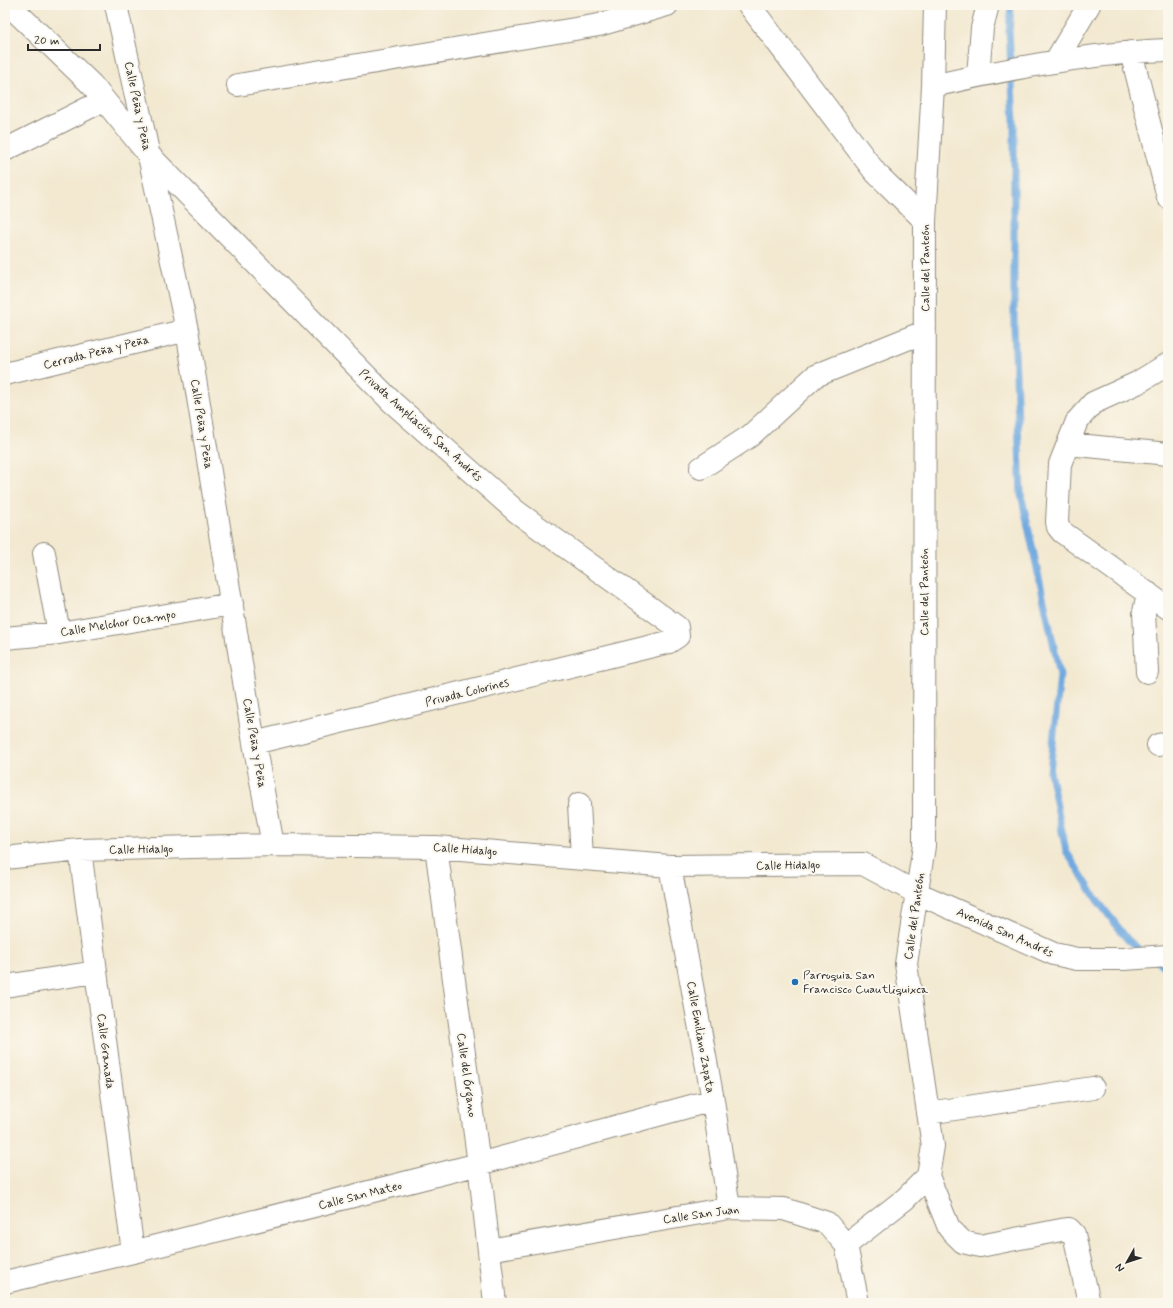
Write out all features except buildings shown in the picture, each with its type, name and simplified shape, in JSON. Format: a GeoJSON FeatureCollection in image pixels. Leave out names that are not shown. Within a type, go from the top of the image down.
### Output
{"type":"FeatureCollection","features":[{"type":"Feature","properties":{"kind":"street","name":"Privada Ampliación San Andrés"},"geometry":{"type":"LineString","coordinates":[[9,5],[92,85],[148,154],[392,402],[517,512],[677,627],[678,636]]}},
{"type":"Feature","properties":{"kind":"street","name":"Calle Peña y Peña"},"geometry":{"type":"LineString","coordinates":[[116,5],[187,330],[254,743],[273,845]]}},
{"type":"Feature","properties":{"kind":"street"},"geometry":{"type":"LineString","coordinates":[[238,85],[599,25],[667,5]]}},
{"type":"Feature","properties":{"kind":"street"},"geometry":{"type":"LineString","coordinates":[[749,5],[875,172],[925,221]]}},
{"type":"Feature","properties":{"kind":"street","name":"Calle del Panteón"},"geometry":{"type":"LineString","coordinates":[[928,1176],[933,1146],[906,964],[924,846],[925,221],[933,86],[935,5]]}},
{"type":"Feature","properties":{"kind":"street"},"geometry":{"type":"LineString","coordinates":[[978,75],[982,28],[988,5]]}},
{"type":"Feature","properties":{"kind":"street"},"geometry":{"type":"LineString","coordinates":[[1055,62],[1089,5]]}},
{"type":"Feature","properties":{"kind":"street"},"geometry":{"type":"LineString","coordinates":[[933,86],[978,75],[1055,62],[1131,52],[1168,50]]}},
{"type":"Feature","properties":{"kind":"street"},"geometry":{"type":"LineString","coordinates":[[1131,52],[1168,197]]}},
{"type":"Feature","properties":{"kind":"street"},"geometry":{"type":"LineString","coordinates":[[5,150],[104,100]]}},
{"type":"Feature","properties":{"kind":"street","name":"Cerrada Peña y Peña"},"geometry":{"type":"LineString","coordinates":[[5,374],[187,330]]}},
{"type":"Feature","properties":{"kind":"street"},"geometry":{"type":"LineString","coordinates":[[701,468],[750,436],[815,376],[924,332]]}},
{"type":"Feature","properties":{"kind":"street"},"geometry":{"type":"LineString","coordinates":[[1168,364],[1137,383],[1093,403],[1077,421],[1060,464],[1057,522],[1058,527],[1062,532],[1168,608]]}},
{"type":"Feature","properties":{"kind":"street"},"geometry":{"type":"LineString","coordinates":[[1068,444],[1168,454]]}},
{"type":"Feature","properties":{"kind":"street"},"geometry":{"type":"LineString","coordinates":[[44,553],[59,633]]}},
{"type":"Feature","properties":{"kind":"street"},"geometry":{"type":"LineString","coordinates":[[1147,672],[1144,612],[1148,593]]}},
{"type":"Feature","properties":{"kind":"street","name":"Calle Melchor Ocampo"},"geometry":{"type":"LineString","coordinates":[[5,638],[59,633],[232,604]]}},
{"type":"Feature","properties":{"kind":"street","name":"Privada Colorines"},"geometry":{"type":"LineString","coordinates":[[254,743],[668,642],[678,636]]}},
{"type":"Feature","properties":{"kind":"street"},"geometry":{"type":"LineString","coordinates":[[579,804],[582,858]]}},
{"type":"Feature","properties":{"kind":"street","name":"Calle Hidalgo"},"geometry":{"type":"LineString","coordinates":[[5,858],[80,850],[273,845],[436,846],[670,866],[863,864],[917,893]]}},
{"type":"Feature","properties":{"kind":"street","name":"Calle del Órgano"},"geometry":{"type":"LineString","coordinates":[[436,846],[479,1164],[495,1303]]}},
{"type":"Feature","properties":{"kind":"street","name":"Calle Granada"},"geometry":{"type":"LineString","coordinates":[[80,850],[133,1252]]}},
{"type":"Feature","properties":{"kind":"street","name":"Calle Emiliano Zapata"},"geometry":{"type":"LineString","coordinates":[[670,866],[713,1100],[729,1208]]}},
{"type":"Feature","properties":{"kind":"street","name":"Avenida San Andrés"},"geometry":{"type":"LineString","coordinates":[[917,893],[1054,954],[1078,959],[1124,959],[1168,956]]}},
{"type":"Feature","properties":{"kind":"street"},"geometry":{"type":"LineString","coordinates":[[5,986],[96,972]]}},
{"type":"Feature","properties":{"kind":"street"},"geometry":{"type":"LineString","coordinates":[[928,1113],[1093,1088]]}},
{"type":"Feature","properties":{"kind":"street","name":"Calle San Mateo"},"geometry":{"type":"LineString","coordinates":[[5,1282],[133,1252],[479,1164],[713,1100]]}},
{"type":"Feature","properties":{"kind":"street"},"geometry":{"type":"LineString","coordinates":[[858,1303],[846,1245],[905,1199],[928,1176],[949,1228],[963,1242],[980,1246],[1069,1229],[1074,1234],[1089,1303]]}},
{"type":"Feature","properties":{"kind":"street","name":"Calle San Juan"},"geometry":{"type":"LineString","coordinates":[[489,1250],[729,1208],[784,1208],[827,1223],[846,1245]]}},
{"type":"Feature","properties":{"kind":"waterway"},"geometry":{"type":"LineString","coordinates":[[1011,5],[1009,32],[1014,121],[1014,327],[1021,494],[1060,675],[1050,772],[1066,851],[1097,900],[1128,940],[1144,953]]}},
{"type":"Feature","properties":{"kind":"waterway"},"geometry":{"type":"LineString","coordinates":[[1158,962],[1168,970]]}},
{"type":"Feature","properties":{"kind":"place","name":"Parroquia San Francisco Cuautliquixca"},"geometry":{"type":"Point","coordinates":[795,982]}}]}
